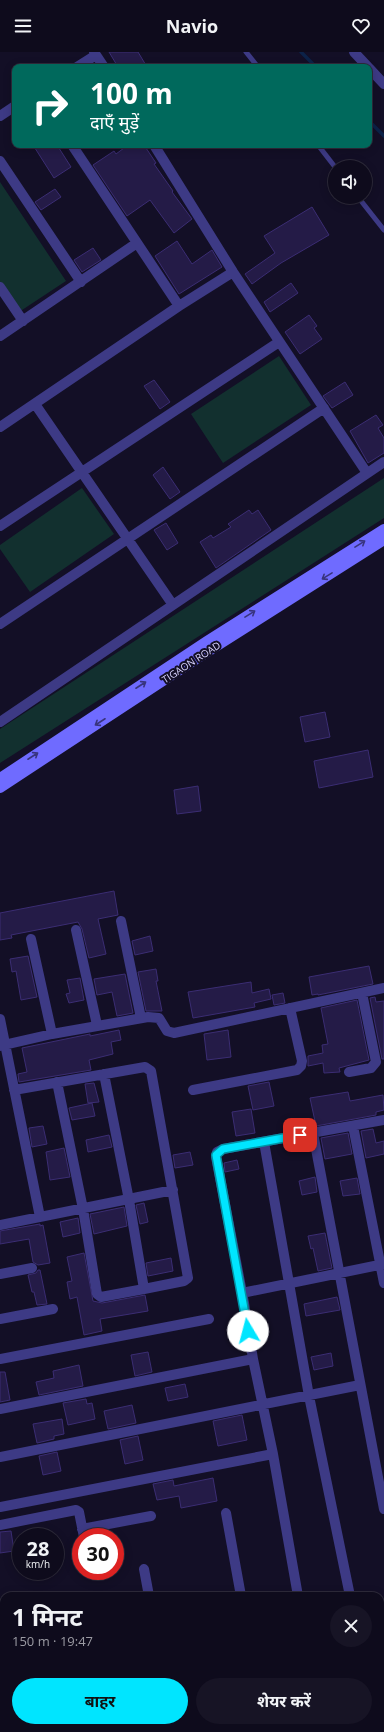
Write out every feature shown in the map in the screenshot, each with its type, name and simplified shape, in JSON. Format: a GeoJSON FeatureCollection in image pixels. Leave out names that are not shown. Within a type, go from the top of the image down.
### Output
{"type":"FeatureCollection","features":[{"type":"Feature","properties":{"kind":"street"},"geometry":{"type":"LineString","coordinates":[[354,52],[366,64]]}},
{"type":"Feature","properties":{"kind":"street"},"geometry":{"type":"LineString","coordinates":[[81,64],[95,54],[102,64]]}},
{"type":"Feature","properties":{"kind":"street"},"geometry":{"type":"LineString","coordinates":[[372,70],[384,84]]}},
{"type":"Feature","properties":{"kind":"street"},"geometry":{"type":"LineString","coordinates":[[0,116],[12,108]]}},
{"type":"Feature","properties":{"kind":"street"},"geometry":{"type":"LineString","coordinates":[[74,148],[179,306]]}},
{"type":"Feature","properties":{"kind":"street"},"geometry":{"type":"LineString","coordinates":[[156,148],[233,272],[367,473]]}},
{"type":"Feature","properties":{"kind":"street"},"geometry":{"type":"LineString","coordinates":[[0,161],[81,282]]}},
{"type":"Feature","properties":{"kind":"street"},"geometry":{"type":"LineString","coordinates":[[0,336],[137,243]]}},
{"type":"Feature","properties":{"kind":"street"},"geometry":{"type":"LineString","coordinates":[[0,427],[179,306],[233,272]]}},
{"type":"Feature","properties":{"kind":"street"},"geometry":{"type":"LineString","coordinates":[[0,287],[22,321]]}},
{"type":"Feature","properties":{"kind":"street"},"geometry":{"type":"LineString","coordinates":[[0,526],[279,342]]}},
{"type":"Feature","properties":{"kind":"street"},"geometry":{"type":"LineString","coordinates":[[35,404],[173,605]]}},
{"type":"Feature","properties":{"kind":"street"},"geometry":{"type":"LineString","coordinates":[[0,624],[324,408]]}},
{"type":"Feature","properties":{"kind":"street"},"geometry":{"type":"LineString","coordinates":[[0,722],[384,462]]}},
{"type":"Feature","properties":{"kind":"street"},"geometry":{"type":"LineString","coordinates":[[0,778],[207,641],[384,529]]}},
{"type":"Feature","properties":{"kind":"street","name":"TIGAON ROAD"},"geometry":{"type":"LineString","coordinates":[[0,788],[198,658],[384,540]]}},
{"type":"Feature","properties":{"kind":"street"},"geometry":{"type":"LineString","coordinates":[[121,921],[141,1018]]}},
{"type":"Feature","properties":{"kind":"street"},"geometry":{"type":"LineString","coordinates":[[76,930],[97,1025]]}},
{"type":"Feature","properties":{"kind":"street"},"geometry":{"type":"LineString","coordinates":[[31,938],[52,1034]]}},
{"type":"Feature","properties":{"kind":"street"},"geometry":{"type":"LineString","coordinates":[[3,1046],[52,1034],[141,1018],[156,1017],[166,1032],[174,1033],[384,988]]}},
{"type":"Feature","properties":{"kind":"street"},"geometry":{"type":"LineString","coordinates":[[349,1072],[371,1068],[376,1062],[362,993]]}},
{"type":"Feature","properties":{"kind":"street"},"geometry":{"type":"LineString","coordinates":[[193,1090],[297,1070],[301,1066],[302,1061],[290,1008]]}},
{"type":"Feature","properties":{"kind":"street"},"geometry":{"type":"LineString","coordinates":[[0,1019],[3,1046],[14,1090],[40,1217]]}},
{"type":"Feature","properties":{"kind":"street"},"geometry":{"type":"LineString","coordinates":[[14,1090],[57,1082],[145,1067],[151,1071],[188,1278],[184,1281],[101,1297],[99,1296],[57,1082]]}},
{"type":"Feature","properties":{"kind":"street"},"geometry":{"type":"LineString","coordinates":[[104,1074],[129,1200],[144,1289]]}},
{"type":"Feature","properties":{"kind":"street"},"geometry":{"type":"LineString","coordinates":[[297,1592],[273,1454],[252,1359],[242,1293],[216,1157],[218,1152],[223,1149],[384,1120]]}},
{"type":"Feature","properties":{"kind":"street"},"geometry":{"type":"LineString","coordinates":[[353,1126],[382,1264],[384,1283]]}},
{"type":"Feature","properties":{"kind":"street"},"geometry":{"type":"LineString","coordinates":[[312,1133],[384,1509]]}},
{"type":"Feature","properties":{"kind":"street"},"geometry":{"type":"LineString","coordinates":[[264,1142],[309,1396],[349,1592]]}},
{"type":"Feature","properties":{"kind":"street"},"geometry":{"type":"LineString","coordinates":[[0,1225],[173,1190]]}},
{"type":"Feature","properties":{"kind":"street"},"geometry":{"type":"LineString","coordinates":[[242,1293],[382,1264]]}},
{"type":"Feature","properties":{"kind":"street"},"geometry":{"type":"LineString","coordinates":[[0,1274],[32,1268]]}},
{"type":"Feature","properties":{"kind":"street"},"geometry":{"type":"LineString","coordinates":[[0,1319],[53,1309]]}},
{"type":"Feature","properties":{"kind":"street"},"geometry":{"type":"LineString","coordinates":[[0,1359],[209,1318]]}},
{"type":"Feature","properties":{"kind":"street"},"geometry":{"type":"LineString","coordinates":[[0,1409],[252,1359]]}},
{"type":"Feature","properties":{"kind":"street"},"geometry":{"type":"LineString","coordinates":[[0,1457],[360,1386]]}},
{"type":"Feature","properties":{"kind":"street"},"geometry":{"type":"LineString","coordinates":[[0,1507],[273,1454]]}},
{"type":"Feature","properties":{"kind":"street"},"geometry":{"type":"LineString","coordinates":[[0,1525],[73,1509],[79,1512],[82,1528]]}},
{"type":"Feature","properties":{"kind":"street"},"geometry":{"type":"LineString","coordinates":[[226,1513],[240,1592]]}},
{"type":"Feature","properties":{"kind":"street"},"geometry":{"type":"LineString","coordinates":[[103,1528],[151,1516]]}},
{"type":"Feature","properties":{"kind":"street"},"geometry":{"type":"LineString","coordinates":[[144,1569],[148,1592]]}},
{"type":"Feature","properties":{"kind":"lane"},"geometry":{"type":"LineString","coordinates":[[246,52],[256,64]]}},
{"type":"Feature","properties":{"kind":"lane"},"geometry":{"type":"LineString","coordinates":[[320,148],[330,160]]}},
{"type":"Feature","properties":{"kind":"lane"},"geometry":{"type":"LineString","coordinates":[[364,204],[384,230]]}},
{"type":"Feature","properties":{"kind":"green space"},"geometry":{"type":"Polygon","coordinates":[[[0,182],[66,281],[19,312],[0,284],[0,182]]]}},
{"type":"Feature","properties":{"kind":"green space"},"geometry":{"type":"Polygon","coordinates":[[[279,356],[311,405],[223,463],[191,414],[279,356]]]}},
{"type":"Feature","properties":{"kind":"green space"},"geometry":{"type":"Polygon","coordinates":[[[384,478],[384,518],[0,763],[0,729],[384,478]]]}},
{"type":"Feature","properties":{"kind":"green space"},"geometry":{"type":"Polygon","coordinates":[[[82,488],[114,534],[30,592],[0,549],[0,545],[82,488]]]}},
{"type":"Feature","properties":{"kind":"building"},"geometry":{"type":"Polygon","coordinates":[[[109,52],[138,52],[145,64],[116,64],[109,52]]]}},
{"type":"Feature","properties":{"kind":"building"},"geometry":{"type":"Polygon","coordinates":[[[35,148],[59,148],[71,167],[54,178],[35,148]]]}},
{"type":"Feature","properties":{"kind":"building"},"geometry":{"type":"Polygon","coordinates":[[[124,148],[146,148],[156,163],[154,164],[173,191],[172,192],[192,219],[174,233],[150,200],[127,216],[93,165],[114,151],[116,154],[124,148]]]}},
{"type":"Feature","properties":{"kind":"building"},"geometry":{"type":"Polygon","coordinates":[[[55,189],[61,197],[41,210],[35,202],[55,189]]]}},
{"type":"Feature","properties":{"kind":"building"},"geometry":{"type":"Polygon","coordinates":[[[312,207],[329,235],[281,263],[252,284],[245,274],[275,253],[264,236],[312,207]]]}},
{"type":"Feature","properties":{"kind":"building"},"geometry":{"type":"Polygon","coordinates":[[[177,241],[192,264],[212,250],[222,267],[179,294],[155,256],[177,241]]]}},
{"type":"Feature","properties":{"kind":"building"},"geometry":{"type":"Polygon","coordinates":[[[93,248],[101,260],[82,272],[74,260],[93,248]]]}},
{"type":"Feature","properties":{"kind":"building"},"geometry":{"type":"Polygon","coordinates":[[[291,283],[298,293],[270,312],[264,302],[291,283]]]}},
{"type":"Feature","properties":{"kind":"building"},"geometry":{"type":"Polygon","coordinates":[[[309,315],[317,326],[314,328],[322,339],[300,354],[285,332],[309,315]]]}},
{"type":"Feature","properties":{"kind":"building"},"geometry":{"type":"Polygon","coordinates":[[[154,380],[170,402],[160,409],[144,386],[154,380]]]}},
{"type":"Feature","properties":{"kind":"building"},"geometry":{"type":"Polygon","coordinates":[[[345,382],[353,395],[332,408],[323,396],[345,382]]]}},
{"type":"Feature","properties":{"kind":"building"},"geometry":{"type":"Polygon","coordinates":[[[376,415],[383,425],[378,428],[384,438],[384,453],[368,463],[350,431],[376,415]]]}},
{"type":"Feature","properties":{"kind":"building"},"geometry":{"type":"Polygon","coordinates":[[[163,467],[180,492],[170,499],[153,475],[163,467]]]}},
{"type":"Feature","properties":{"kind":"building"},"geometry":{"type":"Polygon","coordinates":[[[249,510],[252,514],[258,510],[271,530],[216,568],[200,542],[211,535],[213,538],[231,527],[228,524],[249,510]]]}},
{"type":"Feature","properties":{"kind":"building"},"geometry":{"type":"Polygon","coordinates":[[[166,523],[178,543],[167,550],[154,530],[166,523]]]}},
{"type":"Feature","properties":{"kind":"building"},"geometry":{"type":"Polygon","coordinates":[[[325,712],[330,737],[305,742],[300,717],[325,712]]]}},
{"type":"Feature","properties":{"kind":"building"},"geometry":{"type":"Polygon","coordinates":[[[368,750],[373,777],[319,788],[314,761],[368,750]]]}},
{"type":"Feature","properties":{"kind":"building"},"geometry":{"type":"Polygon","coordinates":[[[198,786],[201,811],[177,814],[174,790],[198,786]]]}},
{"type":"Feature","properties":{"kind":"building"},"geometry":{"type":"Polygon","coordinates":[[[114,891],[118,915],[98,919],[106,954],[89,958],[82,929],[78,922],[11,935],[12,938],[0,940],[0,913],[114,891]]]}},
{"type":"Feature","properties":{"kind":"building"},"geometry":{"type":"Polygon","coordinates":[[[150,936],[153,951],[135,955],[132,941],[150,936]]]}},
{"type":"Feature","properties":{"kind":"building"},"geometry":{"type":"Polygon","coordinates":[[[28,956],[37,997],[21,1000],[16,971],[12,972],[10,959],[28,956]]]}},
{"type":"Feature","properties":{"kind":"building"},"geometry":{"type":"Polygon","coordinates":[[[369,966],[373,984],[312,995],[309,977],[369,966]]]}},
{"type":"Feature","properties":{"kind":"building"},"geometry":{"type":"Polygon","coordinates":[[[156,969],[158,981],[156,981],[162,1011],[146,1011],[138,972],[156,969]]]}},
{"type":"Feature","properties":{"kind":"building"},"geometry":{"type":"Polygon","coordinates":[[[125,974],[133,1013],[117,1016],[112,992],[97,995],[94,979],[125,974]]]}},
{"type":"Feature","properties":{"kind":"building"},"geometry":{"type":"Polygon","coordinates":[[[80,978],[84,1000],[69,1003],[66,994],[70,993],[67,980],[80,978]]]}},
{"type":"Feature","properties":{"kind":"building"},"geometry":{"type":"Polygon","coordinates":[[[251,982],[252,993],[269,989],[271,999],[254,1003],[255,1007],[193,1018],[188,992],[251,982]]]}},
{"type":"Feature","properties":{"kind":"building"},"geometry":{"type":"Polygon","coordinates":[[[283,993],[285,1003],[274,1005],[272,995],[283,993]]]}},
{"type":"Feature","properties":{"kind":"building"},"geometry":{"type":"Polygon","coordinates":[[[375,997],[376,1002],[384,1001],[384,1059],[382,1059],[370,998],[375,997]]]}},
{"type":"Feature","properties":{"kind":"building"},"geometry":{"type":"Polygon","coordinates":[[[357,1000],[369,1060],[339,1068],[340,1072],[324,1073],[323,1063],[308,1066],[308,1056],[323,1053],[322,1045],[328,1044],[321,1008],[357,1000]]]}},
{"type":"Feature","properties":{"kind":"building"},"geometry":{"type":"Polygon","coordinates":[[[119,1030],[121,1040],[111,1042],[113,1054],[89,1060],[91,1070],[19,1082],[18,1074],[27,1072],[22,1048],[90,1034],[90,1036],[119,1030]]]}},
{"type":"Feature","properties":{"kind":"building"},"geometry":{"type":"Polygon","coordinates":[[[228,1030],[231,1057],[207,1060],[204,1034],[228,1030]]]}},
{"type":"Feature","properties":{"kind":"building"},"geometry":{"type":"Polygon","coordinates":[[[269,1082],[274,1106],[253,1110],[248,1086],[269,1082]]]}},
{"type":"Feature","properties":{"kind":"building"},"geometry":{"type":"Polygon","coordinates":[[[94,1083],[99,1102],[88,1103],[85,1084],[94,1083]]]}},
{"type":"Feature","properties":{"kind":"building"},"geometry":{"type":"Polygon","coordinates":[[[348,1092],[350,1101],[383,1095],[384,1110],[376,1112],[376,1115],[316,1126],[310,1098],[348,1092]]]}},
{"type":"Feature","properties":{"kind":"building"},"geometry":{"type":"Polygon","coordinates":[[[92,1103],[95,1116],[72,1120],[69,1108],[92,1103]]]}},
{"type":"Feature","properties":{"kind":"building"},"geometry":{"type":"Polygon","coordinates":[[[251,1109],[255,1133],[236,1136],[232,1112],[251,1109]]]}},
{"type":"Feature","properties":{"kind":"building"},"geometry":{"type":"Polygon","coordinates":[[[43,1126],[47,1144],[32,1147],[29,1128],[43,1126]]]}},
{"type":"Feature","properties":{"kind":"building"},"geometry":{"type":"Polygon","coordinates":[[[373,1129],[376,1143],[384,1141],[384,1154],[366,1158],[361,1131],[373,1129]]]}},
{"type":"Feature","properties":{"kind":"building"},"geometry":{"type":"Polygon","coordinates":[[[348,1133],[352,1154],[325,1159],[321,1138],[348,1133]]]}},
{"type":"Feature","properties":{"kind":"building"},"geometry":{"type":"Polygon","coordinates":[[[109,1135],[112,1147],[88,1152],[86,1140],[109,1135]]]}},
{"type":"Feature","properties":{"kind":"building"},"geometry":{"type":"Polygon","coordinates":[[[64,1148],[70,1177],[50,1180],[46,1152],[64,1148]]]}},
{"type":"Feature","properties":{"kind":"building"},"geometry":{"type":"Polygon","coordinates":[[[190,1152],[193,1165],[175,1168],[173,1155],[190,1152]]]}},
{"type":"Feature","properties":{"kind":"building"},"geometry":{"type":"Polygon","coordinates":[[[237,1160],[239,1169],[225,1172],[224,1163],[237,1160]]]}},
{"type":"Feature","properties":{"kind":"building"},"geometry":{"type":"Polygon","coordinates":[[[315,1177],[317,1192],[302,1195],[299,1181],[315,1177]]]}},
{"type":"Feature","properties":{"kind":"building"},"geometry":{"type":"Polygon","coordinates":[[[357,1178],[360,1194],[343,1196],[340,1181],[357,1178]]]}},
{"type":"Feature","properties":{"kind":"building"},"geometry":{"type":"Polygon","coordinates":[[[144,1203],[148,1222],[140,1224],[136,1205],[144,1203]]]}},
{"type":"Feature","properties":{"kind":"building"},"geometry":{"type":"Polygon","coordinates":[[[124,1207],[127,1226],[94,1234],[90,1214],[124,1207]]]}},
{"type":"Feature","properties":{"kind":"building"},"geometry":{"type":"Polygon","coordinates":[[[78,1218],[80,1233],[63,1237],[60,1222],[78,1218]]]}},
{"type":"Feature","properties":{"kind":"building"},"geometry":{"type":"Polygon","coordinates":[[[40,1224],[40,1226],[43,1225],[50,1263],[38,1265],[33,1262],[29,1239],[0,1244],[0,1231],[40,1224]]]}},
{"type":"Feature","properties":{"kind":"building"},"geometry":{"type":"Polygon","coordinates":[[[325,1233],[332,1268],[318,1271],[313,1248],[311,1249],[308,1236],[325,1233]]]}},
{"type":"Feature","properties":{"kind":"building"},"geometry":{"type":"Polygon","coordinates":[[[84,1253],[93,1301],[102,1303],[145,1295],[148,1311],[100,1319],[102,1331],[84,1335],[77,1297],[70,1299],[67,1282],[72,1281],[67,1257],[84,1253]]]}},
{"type":"Feature","properties":{"kind":"building"},"geometry":{"type":"Polygon","coordinates":[[[171,1258],[173,1271],[148,1276],[146,1263],[171,1258]]]}},
{"type":"Feature","properties":{"kind":"building"},"geometry":{"type":"Polygon","coordinates":[[[40,1270],[47,1304],[37,1305],[34,1292],[32,1292],[28,1275],[36,1273],[40,1270]]]}},
{"type":"Feature","properties":{"kind":"building"},"geometry":{"type":"Polygon","coordinates":[[[337,1297],[340,1310],[306,1316],[304,1304],[337,1297]]]}},
{"type":"Feature","properties":{"kind":"building"},"geometry":{"type":"Polygon","coordinates":[[[148,1352],[152,1372],[135,1376],[131,1355],[148,1352]]]}},
{"type":"Feature","properties":{"kind":"building"},"geometry":{"type":"Polygon","coordinates":[[[331,1353],[333,1366],[314,1370],[311,1357],[331,1353]]]}},
{"type":"Feature","properties":{"kind":"building"},"geometry":{"type":"Polygon","coordinates":[[[79,1365],[83,1386],[39,1395],[36,1382],[54,1378],[53,1371],[79,1365]]]}},
{"type":"Feature","properties":{"kind":"building"},"geometry":{"type":"Polygon","coordinates":[[[0,1372],[5,1372],[10,1400],[0,1402],[0,1372]]]}},
{"type":"Feature","properties":{"kind":"building"},"geometry":{"type":"Polygon","coordinates":[[[185,1384],[188,1397],[168,1401],[165,1388],[185,1384]]]}},
{"type":"Feature","properties":{"kind":"building"},"geometry":{"type":"Polygon","coordinates":[[[86,1399],[87,1404],[92,1403],[95,1419],[68,1425],[63,1403],[86,1399]]]}},
{"type":"Feature","properties":{"kind":"building"},"geometry":{"type":"Polygon","coordinates":[[[132,1405],[136,1423],[108,1429],[104,1411],[132,1405]]]}},
{"type":"Feature","properties":{"kind":"building"},"geometry":{"type":"Polygon","coordinates":[[[242,1415],[247,1440],[218,1446],[213,1421],[242,1415]]]}},
{"type":"Feature","properties":{"kind":"building"},"geometry":{"type":"Polygon","coordinates":[[[62,1419],[64,1434],[54,1436],[54,1439],[37,1443],[33,1424],[62,1419]]]}},
{"type":"Feature","properties":{"kind":"building"},"geometry":{"type":"Polygon","coordinates":[[[138,1436],[143,1460],[125,1464],[120,1440],[138,1436]]]}},
{"type":"Feature","properties":{"kind":"building"},"geometry":{"type":"Polygon","coordinates":[[[57,1452],[61,1471],[43,1475],[39,1456],[57,1452]]]}},
{"type":"Feature","properties":{"kind":"building"},"geometry":{"type":"Polygon","coordinates":[[[213,1478],[217,1501],[181,1508],[179,1496],[157,1500],[153,1484],[173,1480],[174,1486],[213,1478]]]}},
{"type":"Feature","properties":{"kind":"building"},"geometry":{"type":"Polygon","coordinates":[[[11,1531],[12,1551],[0,1553],[0,1532],[11,1531]]]}},
{"type":"Feature","properties":{"kind":"waterway"},"geometry":{"type":"LineString","coordinates":[[301,52],[313,64]]}},
{"type":"Feature","properties":{"kind":"waterway"},"geometry":{"type":"LineString","coordinates":[[372,124],[384,136]]}},
{"type":"Feature","properties":{"kind":"route"},"geometry":{"type":"LineString","coordinates":[[248,1331],[216,1155],[219,1150],[223,1149],[300,1135]]}}]}
